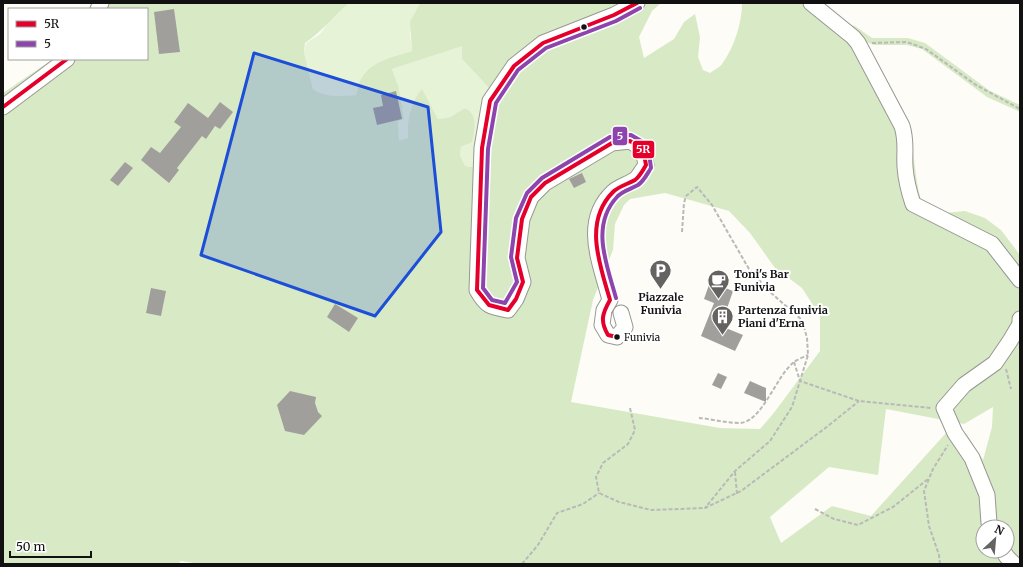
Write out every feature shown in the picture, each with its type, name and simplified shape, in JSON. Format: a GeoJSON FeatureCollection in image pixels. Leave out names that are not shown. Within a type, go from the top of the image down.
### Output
{"type":"FeatureCollection","features":[{"type":"Feature","properties":{"kind":"street"},"geometry":{"type":"LineString","coordinates":[[624,323],[617,337],[608,335],[602,325],[604,310],[610,300],[594,237],[594,225],[603,203],[614,191],[636,178],[646,165],[643,149],[630,141],[612,143],[545,184],[531,197],[522,219],[517,258],[524,282],[516,300],[508,310],[495,308],[484,303],[477,290],[482,148],[490,101],[514,66],[543,43],[614,15],[637,3]]}},
{"type":"Feature","properties":{"kind":"street"},"geometry":{"type":"LineString","coordinates":[[811,3],[858,43],[902,126],[906,139],[905,166],[908,190],[913,204],[992,244],[1020,280]]}},
{"type":"Feature","properties":{"kind":"street"},"geometry":{"type":"LineString","coordinates":[[3,106],[65,60]]}},
{"type":"Feature","properties":{"kind":"street"},"geometry":{"type":"LineString","coordinates":[[989,519],[987,495],[972,458],[955,433],[944,408],[964,385],[995,363],[1020,324],[1020,318]]}},
{"type":"Feature","properties":{"kind":"path"},"geometry":{"type":"LineString","coordinates":[[867,40],[872,43],[907,42],[926,49],[976,85],[1020,109]]}},
{"type":"Feature","properties":{"kind":"path"},"geometry":{"type":"LineString","coordinates":[[682,232],[684,203],[686,196],[697,187],[712,205],[749,269],[770,292],[802,320],[807,338],[808,355],[792,408],[770,441],[735,471],[705,508]]}},
{"type":"Feature","properties":{"kind":"path"},"geometry":{"type":"LineString","coordinates":[[1002,352],[1011,389]]}},
{"type":"Feature","properties":{"kind":"path"},"geometry":{"type":"LineString","coordinates":[[699,418],[741,423],[752,419],[760,411],[771,390],[794,362],[808,355]]}},
{"type":"Feature","properties":{"kind":"path"},"geometry":{"type":"LineString","coordinates":[[794,362],[800,381]]}},
{"type":"Feature","properties":{"kind":"path"},"geometry":{"type":"LineString","coordinates":[[800,381],[859,401],[923,408],[944,408]]}},
{"type":"Feature","properties":{"kind":"path"},"geometry":{"type":"LineString","coordinates":[[599,493],[619,502],[651,510],[705,508],[737,494],[859,401]]}},
{"type":"Feature","properties":{"kind":"path"},"geometry":{"type":"LineString","coordinates":[[599,493],[596,478],[603,463],[628,444],[634,430],[630,408]]}},
{"type":"Feature","properties":{"kind":"path"},"geometry":{"type":"LineString","coordinates":[[940,564],[939,555],[929,526],[924,491],[929,478],[955,433]]}},
{"type":"Feature","properties":{"kind":"path"},"geometry":{"type":"LineString","coordinates":[[735,471],[737,494]]}},
{"type":"Feature","properties":{"kind":"path"},"geometry":{"type":"LineString","coordinates":[[815,509],[834,520],[858,525],[893,506],[929,478]]}},
{"type":"Feature","properties":{"kind":"path"},"geometry":{"type":"LineString","coordinates":[[522,564],[538,545],[558,513],[583,504],[599,493]]}},
{"type":"Feature","properties":{"kind":"highlighted area"},"geometry":{"type":"Polygon","coordinates":[[[254,53],[428,107],[441,232],[375,316],[201,255],[254,53]]]}},
{"type":"Feature","properties":{"kind":"green space"},"geometry":{"type":"Polygon","coordinates":[[[92,3],[349,3],[317,34],[305,43],[304,52],[313,89],[323,94],[344,96],[356,95],[361,79],[366,71],[378,63],[412,51],[410,22],[420,3],[661,3],[652,11],[639,37],[644,58],[674,39],[684,22],[695,14],[700,37],[698,57],[703,70],[710,73],[721,65],[734,43],[741,19],[742,3],[824,3],[823,4],[845,24],[855,26],[872,38],[908,38],[925,43],[990,91],[1020,105],[1020,112],[987,97],[922,49],[907,45],[874,45],[866,42],[874,61],[895,95],[908,123],[921,200],[945,213],[965,211],[985,218],[1001,230],[1020,255],[1020,564],[200,564],[181,561],[178,564],[3,564],[3,93],[52,60],[148,60],[148,8],[90,8],[92,3]],[[462,46],[392,69],[399,88],[404,119],[398,121],[399,141],[408,138],[408,126],[412,105],[422,89],[438,119],[450,117],[465,108],[472,114],[475,127],[472,142],[461,147],[460,155],[465,166],[478,168],[490,89],[462,59],[462,46]],[[665,193],[630,199],[624,205],[615,224],[613,250],[593,300],[571,402],[720,428],[760,429],[773,414],[820,351],[820,316],[802,288],[775,268],[750,233],[729,211],[665,193]],[[993,407],[964,424],[886,409],[878,475],[829,467],[770,517],[781,543],[832,506],[871,516],[946,433],[966,433],[983,460],[992,427],[993,407]]]}},
{"type":"Feature","properties":{"kind":"green space"},"geometry":{"type":"Polygon","coordinates":[[[349,3],[420,3],[410,33],[412,51],[385,60],[372,67],[361,79],[356,95],[334,96],[323,94],[313,89],[304,52],[306,43],[320,34],[332,17],[349,3]]]}},
{"type":"Feature","properties":{"kind":"green space"},"geometry":{"type":"Polygon","coordinates":[[[462,45],[462,59],[490,89],[478,168],[465,166],[460,155],[461,147],[467,144],[465,108],[450,117],[438,119],[422,90],[418,94],[410,112],[408,139],[399,142],[398,120],[404,119],[399,88],[392,69],[462,45]]]}},
{"type":"Feature","properties":{"kind":"building"},"geometry":{"type":"Polygon","coordinates":[[[174,9],[180,52],[159,54],[154,12],[174,9]]]}},
{"type":"Feature","properties":{"kind":"building"},"geometry":{"type":"Polygon","coordinates":[[[396,91],[402,119],[377,125],[373,108],[383,106],[381,95],[396,91]]]}},
{"type":"Feature","properties":{"kind":"building"},"geometry":{"type":"Polygon","coordinates":[[[220,102],[233,112],[220,129],[215,126],[206,139],[202,136],[177,168],[179,170],[169,183],[141,160],[151,147],[160,153],[181,127],[174,122],[188,103],[208,118],[220,102]]]}},
{"type":"Feature","properties":{"kind":"building"},"geometry":{"type":"Polygon","coordinates":[[[125,162],[133,168],[118,186],[110,180],[125,162]]]}},
{"type":"Feature","properties":{"kind":"building"},"geometry":{"type":"Polygon","coordinates":[[[582,173],[586,182],[574,188],[569,179],[582,173]]]}},
{"type":"Feature","properties":{"kind":"building"},"geometry":{"type":"Polygon","coordinates":[[[710,282],[733,291],[721,326],[743,335],[735,351],[701,336],[714,303],[704,299],[710,282]]]}},
{"type":"Feature","properties":{"kind":"building"},"geometry":{"type":"Polygon","coordinates":[[[151,288],[166,291],[161,316],[146,313],[151,288]]]}},
{"type":"Feature","properties":{"kind":"building"},"geometry":{"type":"Polygon","coordinates":[[[335,304],[358,318],[349,332],[327,317],[335,304]]]}},
{"type":"Feature","properties":{"kind":"building"},"geometry":{"type":"Polygon","coordinates":[[[718,373],[727,377],[721,389],[712,385],[718,373]]]}},
{"type":"Feature","properties":{"kind":"building"},"geometry":{"type":"Polygon","coordinates":[[[750,381],[766,388],[766,402],[744,393],[750,381]]]}},
{"type":"Feature","properties":{"kind":"building"},"geometry":{"type":"Polygon","coordinates":[[[290,391],[316,397],[315,403],[318,412],[322,416],[304,435],[285,431],[277,405],[290,391]]]}},
{"type":"Feature","properties":{"kind":"transit line","name":"5R"},"geometry":{"type":"LineString","coordinates":[[617,337],[608,335],[603,321],[605,309],[610,300],[602,273],[596,244],[596,230],[598,217],[604,204],[613,192],[635,180],[646,165],[643,149],[630,141],[612,143],[545,183],[531,197],[522,219],[517,258],[523,282],[516,299],[508,310],[489,305],[477,290],[482,148],[490,101],[514,66],[543,43],[614,15],[637,3]]}},
{"type":"Feature","properties":{"kind":"transit line","name":"5"},"geometry":{"type":"LineString","coordinates":[[616,298],[605,259],[602,233],[604,220],[609,208],[617,197],[640,183],[651,168],[648,145],[631,135],[610,137],[542,178],[527,193],[516,218],[511,257],[517,282],[505,303],[492,300],[483,288],[488,149],[496,103],[518,70],[546,48],[616,21],[640,8]]}},
{"type":"Feature","properties":{"kind":"transit line","name":"5R"},"geometry":{"type":"LineString","coordinates":[[3,107],[66,60]]}},
{"type":"Feature","properties":{"kind":"place","name":"Piazzale Funivia"},"geometry":{"type":"Point","coordinates":[661,290]}},
{"type":"Feature","properties":{"kind":"place","name":"Toni's Bar Funivia"},"geometry":{"type":"Point","coordinates":[719,300]}},
{"type":"Feature","properties":{"kind":"place","name":"Partenza funivia Piani d'Erna"},"geometry":{"type":"Point","coordinates":[722,336]}},
{"type":"Feature","properties":{"kind":"place","name":"Funivia"},"geometry":{"type":"Point","coordinates":[617,337]}}]}
